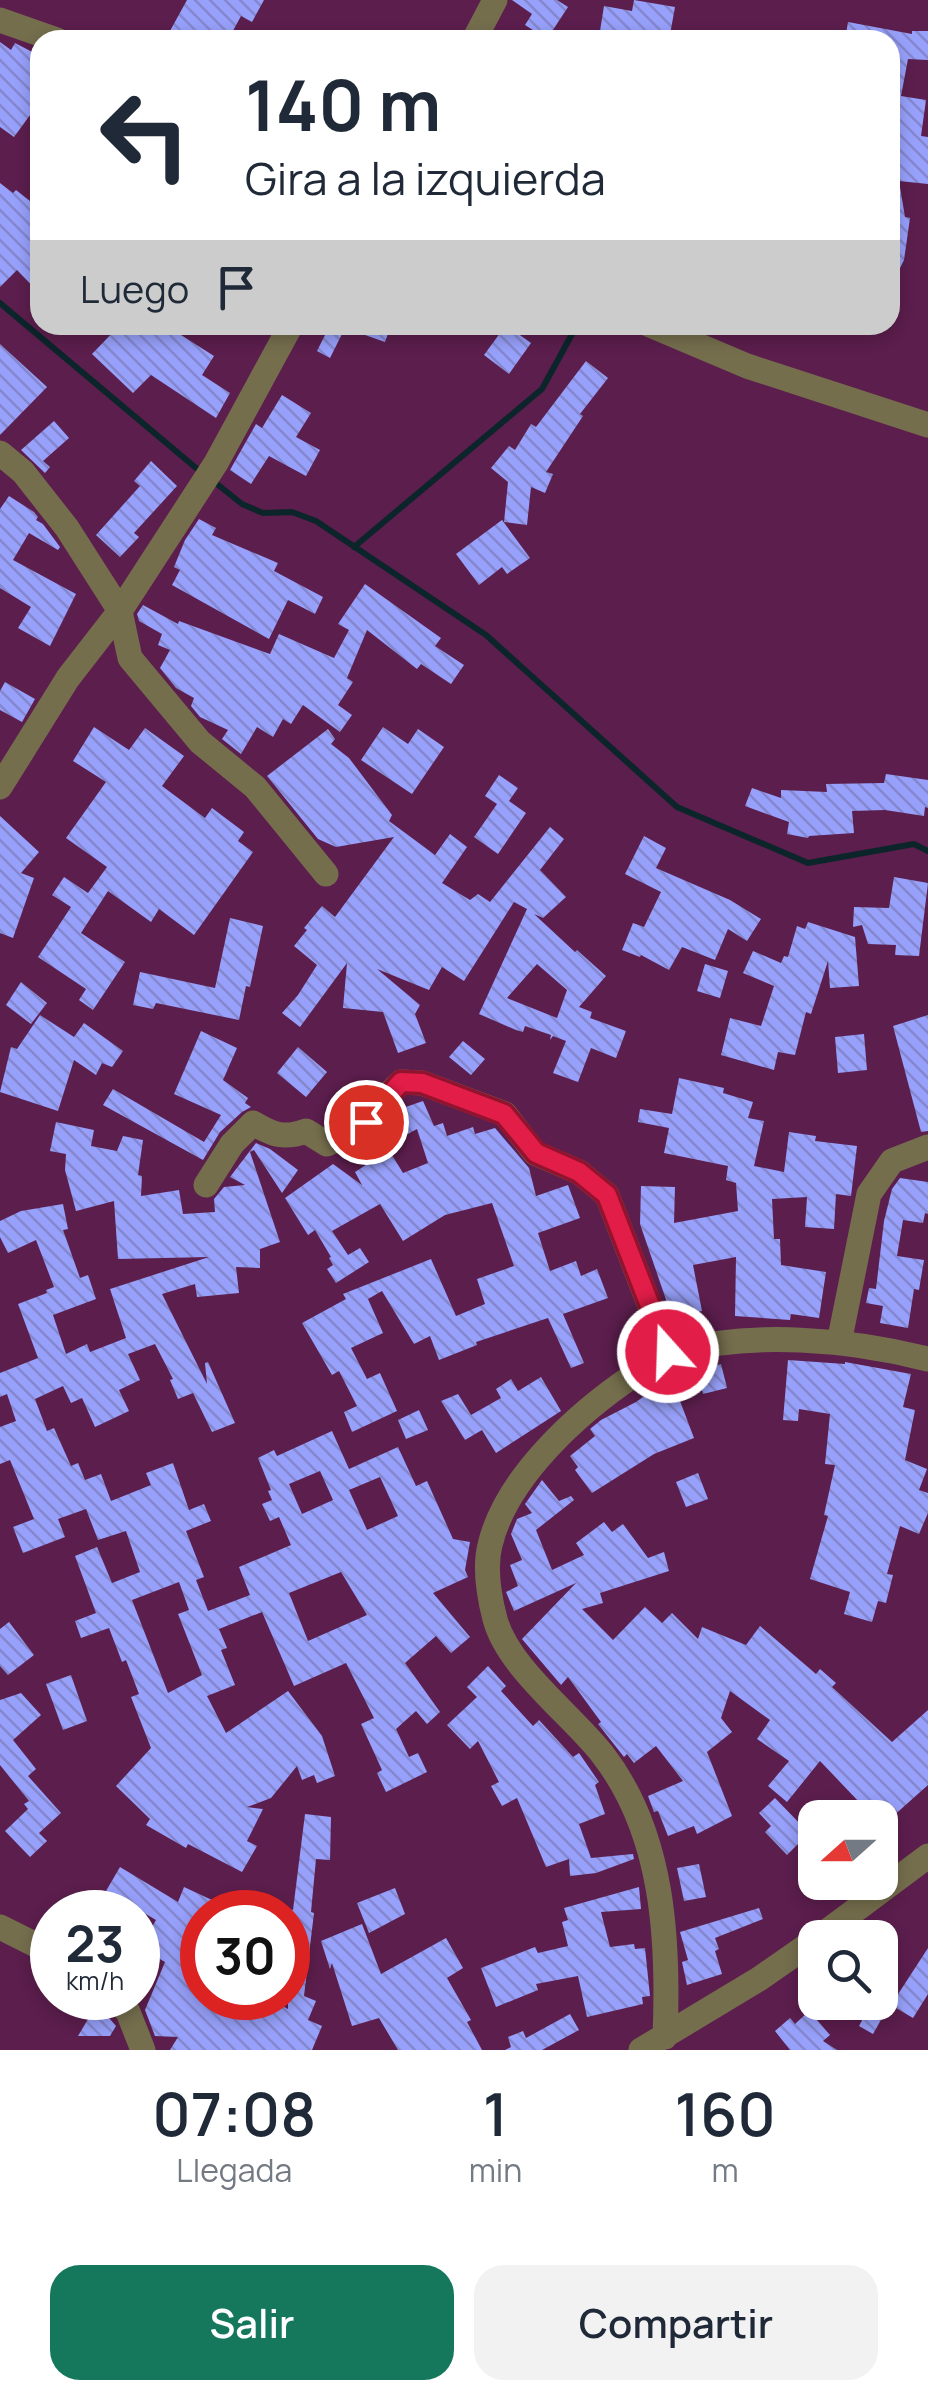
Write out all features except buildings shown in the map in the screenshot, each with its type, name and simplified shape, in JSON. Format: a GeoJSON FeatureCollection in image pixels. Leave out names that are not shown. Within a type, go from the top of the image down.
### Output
{"type":"FeatureCollection","features":[{"type":"Feature","properties":{"kind":"street"},"geometry":{"type":"LineString","coordinates":[[479,30],[494,0]]}},
{"type":"Feature","properties":{"kind":"street"},"geometry":{"type":"LineString","coordinates":[[0,20],[30,31]]}},
{"type":"Feature","properties":{"kind":"street"},"geometry":{"type":"LineString","coordinates":[[0,787],[68,678],[120,611],[197,494],[285,335]]}},
{"type":"Feature","properties":{"kind":"street"},"geometry":{"type":"LineString","coordinates":[[674,335],[747,366],[928,424]]}},
{"type":"Feature","properties":{"kind":"street"},"geometry":{"type":"LineString","coordinates":[[0,453],[23,472],[67,528],[120,611],[130,658],[200,742],[254,788],[326,874]]}},
{"type":"Feature","properties":{"kind":"street"},"geometry":{"type":"LineString","coordinates":[[206,1185],[232,1144],[253,1123],[288,1138],[306,1131],[328,1144],[366,1122],[401,1082],[422,1083],[442,1090],[504,1114],[536,1153],[579,1172],[607,1195],[668,1352]]}},
{"type":"Feature","properties":{"kind":"street"},"geometry":{"type":"LineString","coordinates":[[839,1342],[869,1194],[892,1162],[928,1146]]}},
{"type":"Feature","properties":{"kind":"street"},"geometry":{"type":"LineString","coordinates":[[665,2037],[667,1996],[656,1864],[633,1803],[603,1756],[523,1669],[496,1626],[487,1586],[489,1546],[503,1508],[536,1463],[596,1401],[668,1352],[723,1343],[839,1342],[928,1359]]}},
{"type":"Feature","properties":{"kind":"street"},"geometry":{"type":"LineString","coordinates":[[842,1920],[928,1856]]}},
{"type":"Feature","properties":{"kind":"street"},"geometry":{"type":"LineString","coordinates":[[0,1927],[30,1941]]}},
{"type":"Feature","properties":{"kind":"street"},"geometry":{"type":"LineString","coordinates":[[642,2050],[798,1951]]}},
{"type":"Feature","properties":{"kind":"street"},"geometry":{"type":"LineString","coordinates":[[131,2020],[143,2050]]}},
{"type":"Feature","properties":{"kind":"waterway"},"geometry":{"type":"LineString","coordinates":[[0,303],[30,328]]}},
{"type":"Feature","properties":{"kind":"waterway"},"geometry":{"type":"LineString","coordinates":[[38,335],[202,473]]}},
{"type":"Feature","properties":{"kind":"waterway"},"geometry":{"type":"LineString","coordinates":[[354,547],[542,389],[572,335]]}},
{"type":"Feature","properties":{"kind":"waterway"},"geometry":{"type":"LineString","coordinates":[[212,480],[242,504],[263,513],[292,512],[316,521],[486,635],[677,807],[808,863],[914,844],[928,851]]}},
{"type":"Feature","properties":{"kind":"route"},"geometry":{"type":"LineString","coordinates":[[366,1122],[401,1082],[422,1083],[504,1114],[536,1153],[579,1172],[607,1195],[668,1352]]}}]}
